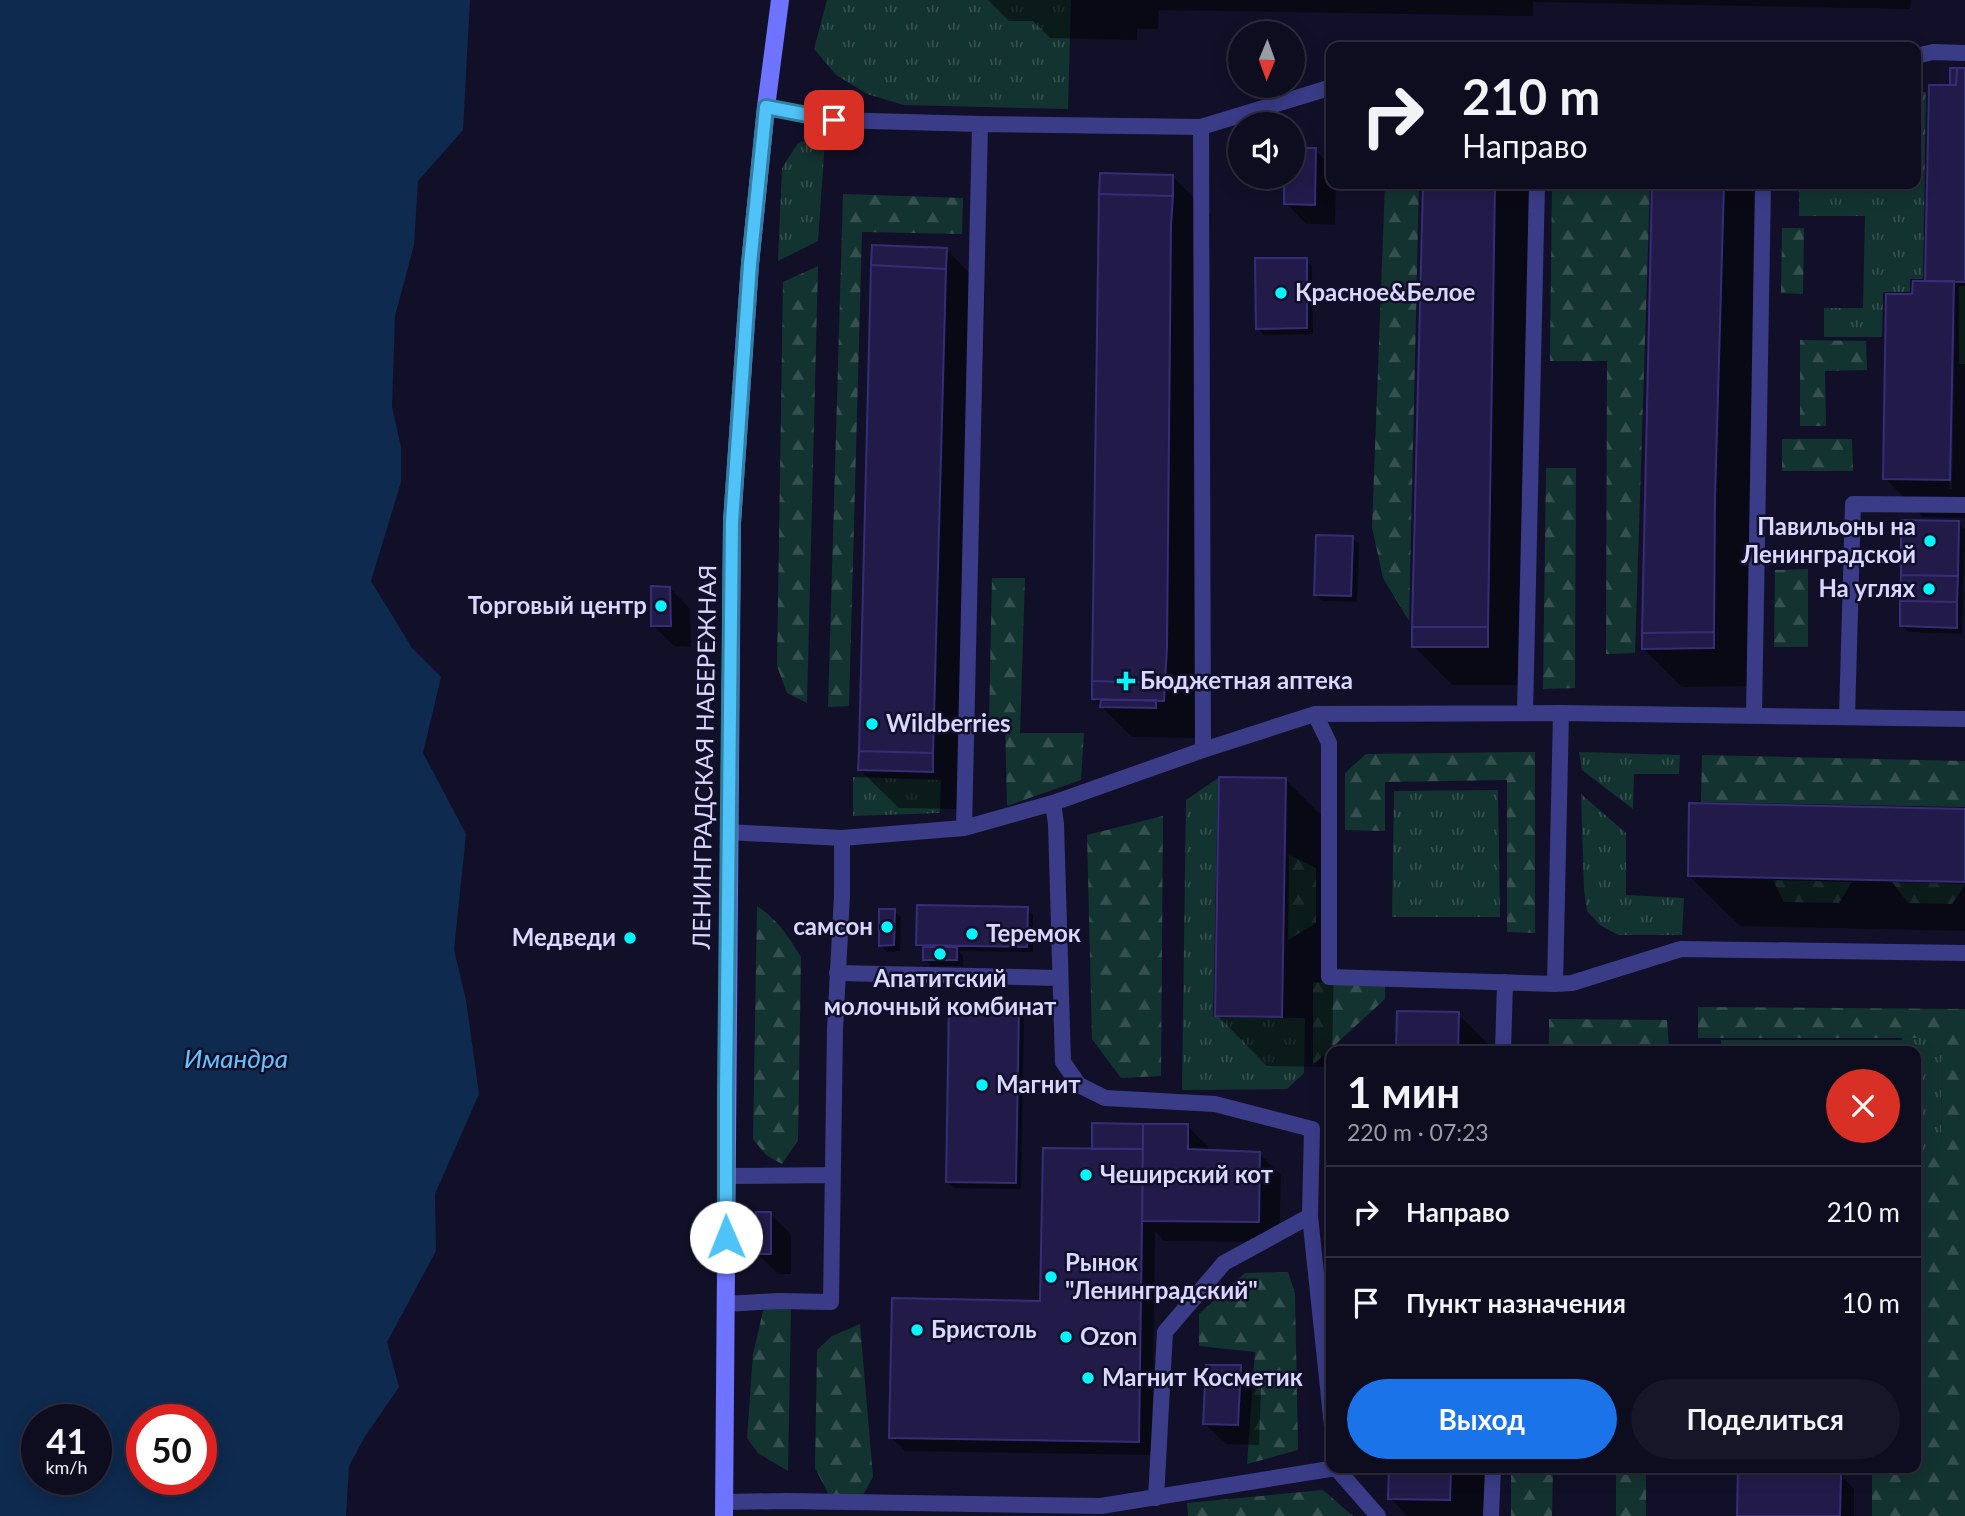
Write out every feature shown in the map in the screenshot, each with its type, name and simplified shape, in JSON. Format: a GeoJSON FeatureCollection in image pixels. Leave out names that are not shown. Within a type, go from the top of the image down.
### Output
{"type":"FeatureCollection","features":[{"type":"Feature","properties":{"kind":"main road","name":"ЛЕНИНГРАДСКАЯ НАБЕРЕЖНАЯ"},"geometry":{"type":"LineString","coordinates":[[724,1509],[732,522],[750,264],[779,0]]}},
{"type":"Feature","properties":{"kind":"lane"},"geometry":{"type":"LineString","coordinates":[[1921,55],[1933,52],[1965,53]]}},
{"type":"Feature","properties":{"kind":"lane"},"geometry":{"type":"LineString","coordinates":[[766,107],[834,120],[1201,127],[1326,89]]}},
{"type":"Feature","properties":{"kind":"lane"},"geometry":{"type":"LineString","coordinates":[[964,828],[980,124]]}},
{"type":"Feature","properties":{"kind":"lane"},"geometry":{"type":"LineString","coordinates":[[1201,127],[1203,750]]}},
{"type":"Feature","properties":{"kind":"lane"},"geometry":{"type":"LineString","coordinates":[[1525,713],[1537,189]]}},
{"type":"Feature","properties":{"kind":"lane"},"geometry":{"type":"LineString","coordinates":[[1754,716],[1763,189]]}},
{"type":"Feature","properties":{"kind":"lane"},"geometry":{"type":"LineString","coordinates":[[1847,717],[1853,504],[1965,505]]}},
{"type":"Feature","properties":{"kind":"lane"},"geometry":{"type":"LineString","coordinates":[[728,832],[842,838],[964,828],[1054,803],[1315,714],[1561,713],[1965,719]]}},
{"type":"Feature","properties":{"kind":"lane"},"geometry":{"type":"LineString","coordinates":[[1555,984],[1561,713]]}},
{"type":"Feature","properties":{"kind":"lane"},"geometry":{"type":"LineString","coordinates":[[1315,714],[1329,743],[1329,977],[1572,984],[1681,949],[1965,953]]}},
{"type":"Feature","properties":{"kind":"lane"},"geometry":{"type":"LineString","coordinates":[[1054,803],[1063,1062],[1079,1085],[1105,1098],[1215,1104],[1312,1129],[1310,1216],[1326,1369]]}},
{"type":"Feature","properties":{"kind":"lane"},"geometry":{"type":"LineString","coordinates":[[725,1304],[831,1302],[842,838]]}},
{"type":"Feature","properties":{"kind":"lane"},"geometry":{"type":"LineString","coordinates":[[837,973],[1060,978]]}},
{"type":"Feature","properties":{"kind":"lane"},"geometry":{"type":"LineString","coordinates":[[1503,1046],[1505,982]]}},
{"type":"Feature","properties":{"kind":"lane"},"geometry":{"type":"LineString","coordinates":[[725,1176],[833,1175]]}},
{"type":"Feature","properties":{"kind":"lane"},"geometry":{"type":"LineString","coordinates":[[1156,1499],[1165,1332],[1224,1263],[1310,1216]]}},
{"type":"Feature","properties":{"kind":"lane"},"geometry":{"type":"LineString","coordinates":[[724,1509],[786,1501],[1101,1506],[1326,1470]]}},
{"type":"Feature","properties":{"kind":"lane"},"geometry":{"type":"LineString","coordinates":[[1340,1473],[1378,1516]]}},
{"type":"Feature","properties":{"kind":"lane"},"geometry":{"type":"LineString","coordinates":[[1491,1516],[1493,1473]]}},
{"type":"Feature","properties":{"kind":"green space"},"geometry":{"type":"Polygon","coordinates":[[[827,0],[1071,0],[1068,109],[904,105],[867,94],[836,75],[814,49],[827,0]]]}},
{"type":"Feature","properties":{"kind":"green space"},"geometry":{"type":"Polygon","coordinates":[[[1921,92],[1926,92],[1923,279],[1910,279],[1910,292],[1883,292],[1882,337],[1824,337],[1824,308],[1863,308],[1865,216],[1799,216],[1799,189],[1921,189],[1921,92]]]}},
{"type":"Feature","properties":{"kind":"green space"},"geometry":{"type":"Polygon","coordinates":[[[814,138],[825,141],[818,241],[778,261],[782,168],[798,143],[814,138]]]}},
{"type":"Feature","properties":{"kind":"green space"},"geometry":{"type":"Polygon","coordinates":[[[1385,189],[1419,189],[1409,621],[1383,578],[1372,527],[1385,189]]]}},
{"type":"Feature","properties":{"kind":"green space"},"geometry":{"type":"Polygon","coordinates":[[[1552,189],[1650,189],[1635,653],[1606,654],[1607,361],[1550,361],[1552,189]]]}},
{"type":"Feature","properties":{"kind":"green space"},"geometry":{"type":"Polygon","coordinates":[[[843,194],[963,198],[962,234],[862,232],[849,706],[828,707],[843,194]]]}},
{"type":"Feature","properties":{"kind":"green space"},"geometry":{"type":"Polygon","coordinates":[[[1782,228],[1804,228],[1803,294],[1781,293],[1782,228]]]}},
{"type":"Feature","properties":{"kind":"green space"},"geometry":{"type":"Polygon","coordinates":[[[818,266],[807,703],[787,693],[777,666],[783,282],[818,266]]]}},
{"type":"Feature","properties":{"kind":"green space"},"geometry":{"type":"Polygon","coordinates":[[[1959,286],[1965,286],[1965,364],[1959,364],[1959,286]]]}},
{"type":"Feature","properties":{"kind":"green space"},"geometry":{"type":"Polygon","coordinates":[[[1800,340],[1866,341],[1867,370],[1825,371],[1826,426],[1800,426],[1800,340]]]}},
{"type":"Feature","properties":{"kind":"green space"},"geometry":{"type":"Polygon","coordinates":[[[1782,439],[1852,439],[1853,471],[1782,471],[1782,439]]]}},
{"type":"Feature","properties":{"kind":"green space"},"geometry":{"type":"Polygon","coordinates":[[[1546,468],[1576,468],[1575,688],[1543,689],[1546,468]]]}},
{"type":"Feature","properties":{"kind":"green space"},"geometry":{"type":"Polygon","coordinates":[[[1808,569],[1808,647],[1774,647],[1775,570],[1808,569]]]}},
{"type":"Feature","properties":{"kind":"green space"},"geometry":{"type":"Polygon","coordinates":[[[992,578],[1025,578],[1020,733],[1084,733],[1081,780],[1007,806],[1005,720],[989,720],[992,578]]]}},
{"type":"Feature","properties":{"kind":"green space"},"geometry":{"type":"Polygon","coordinates":[[[1535,752],[1535,933],[1507,932],[1507,780],[1385,782],[1385,831],[1345,830],[1345,773],[1366,754],[1535,752]]]}},
{"type":"Feature","properties":{"kind":"green space"},"geometry":{"type":"Polygon","coordinates":[[[1579,752],[1680,755],[1679,774],[1634,774],[1633,809],[1582,770],[1579,752]]]}},
{"type":"Feature","properties":{"kind":"green space"},"geometry":{"type":"Polygon","coordinates":[[[1702,755],[1965,761],[1965,807],[1701,802],[1702,755]]]}},
{"type":"Feature","properties":{"kind":"green space"},"geometry":{"type":"Polygon","coordinates":[[[853,777],[941,780],[940,813],[853,816],[853,777]]]}},
{"type":"Feature","properties":{"kind":"green space"},"geometry":{"type":"Polygon","coordinates":[[[1218,778],[1213,1017],[1305,1018],[1304,1073],[1287,1089],[1182,1090],[1186,800],[1218,778]]]}},
{"type":"Feature","properties":{"kind":"green space"},"geometry":{"type":"Polygon","coordinates":[[[1498,790],[1500,917],[1392,917],[1394,791],[1498,790]]]}},
{"type":"Feature","properties":{"kind":"green space"},"geometry":{"type":"Polygon","coordinates":[[[1581,794],[1626,833],[1626,895],[1684,898],[1682,935],[1618,935],[1600,925],[1587,911],[1581,794]]]}},
{"type":"Feature","properties":{"kind":"green space"},"geometry":{"type":"Polygon","coordinates":[[[1163,816],[1161,1076],[1121,1078],[1092,1039],[1087,835],[1163,816]]]}},
{"type":"Feature","properties":{"kind":"green space"},"geometry":{"type":"Polygon","coordinates":[[[1289,855],[1316,868],[1316,923],[1288,940],[1289,855]]]}},
{"type":"Feature","properties":{"kind":"green space"},"geometry":{"type":"Polygon","coordinates":[[[1773,880],[1852,882],[1839,903],[1784,902],[1773,880]]]}},
{"type":"Feature","properties":{"kind":"green space"},"geometry":{"type":"Polygon","coordinates":[[[1892,882],[1965,885],[1952,904],[1908,903],[1892,882]]]}},
{"type":"Feature","properties":{"kind":"green space"},"geometry":{"type":"Polygon","coordinates":[[[757,906],[777,923],[801,957],[798,1140],[782,1164],[766,1155],[753,1139],[757,906]]]}},
{"type":"Feature","properties":{"kind":"green space"},"geometry":{"type":"Polygon","coordinates":[[[1313,982],[1385,986],[1385,999],[1334,1046],[1326,1046],[1326,1053],[1313,1065],[1313,982]]]}},
{"type":"Feature","properties":{"kind":"green space"},"geometry":{"type":"Polygon","coordinates":[[[1698,1007],[1965,1009],[1965,1516],[1872,1516],[1872,1473],[1921,1473],[1921,1153],[1941,1153],[1942,1038],[1698,1038],[1698,1007]]]}},
{"type":"Feature","properties":{"kind":"green space"},"geometry":{"type":"Polygon","coordinates":[[[1549,1019],[1667,1020],[1669,1046],[1549,1046],[1549,1019]]]}},
{"type":"Feature","properties":{"kind":"green space"},"geometry":{"type":"Polygon","coordinates":[[[1902,1038],[1942,1038],[1941,1153],[1921,1153],[1921,1046],[1902,1046],[1902,1038]]]}},
{"type":"Feature","properties":{"kind":"green space"},"geometry":{"type":"Polygon","coordinates":[[[1721,1040],[1902,1040],[1902,1046],[1721,1046],[1721,1040]]]}},
{"type":"Feature","properties":{"kind":"green space"},"geometry":{"type":"Polygon","coordinates":[[[1288,1272],[1295,1294],[1298,1450],[1247,1464],[1255,1352],[1199,1346],[1199,1314],[1245,1273],[1288,1272]]]}},
{"type":"Feature","properties":{"kind":"green space"},"geometry":{"type":"Polygon","coordinates":[[[783,1306],[791,1308],[788,1471],[758,1453],[747,1438],[753,1354],[763,1311],[783,1306]]]}},
{"type":"Feature","properties":{"kind":"green space"},"geometry":{"type":"Polygon","coordinates":[[[860,1324],[873,1477],[863,1495],[829,1495],[815,1468],[817,1350],[832,1336],[860,1324]]]}},
{"type":"Feature","properties":{"kind":"green space"},"geometry":{"type":"Polygon","coordinates":[[[1511,1473],[1553,1473],[1552,1516],[1511,1516],[1511,1473]]]}},
{"type":"Feature","properties":{"kind":"green space"},"geometry":{"type":"Polygon","coordinates":[[[1616,1473],[1646,1473],[1646,1516],[1616,1516],[1616,1473]]]}},
{"type":"Feature","properties":{"kind":"green space"},"geometry":{"type":"Polygon","coordinates":[[[1323,1490],[1353,1516],[1188,1516],[1187,1503],[1323,1490]]]}},
{"type":"Feature","properties":{"kind":"water","name":"Имандра"},"geometry":{"type":"Polygon","coordinates":[[[0,0],[470,0],[463,130],[418,181],[414,245],[395,316],[392,407],[401,447],[401,482],[371,581],[412,648],[441,677],[423,753],[466,834],[454,950],[466,1000],[479,1094],[435,1194],[436,1251],[387,1342],[399,1387],[364,1438],[349,1466],[346,1516],[0,1516],[0,0]]]}},
{"type":"Feature","properties":{"kind":"building"},"geometry":{"type":"Polygon","coordinates":[[[1950,68],[1957,68],[1956,85],[1950,85],[1950,68]]]}},
{"type":"Feature","properties":{"kind":"building"},"geometry":{"type":"Polygon","coordinates":[[[1957,68],[1965,68],[1965,282],[1925,281],[1929,85],[1956,85],[1957,68]]]}},
{"type":"Feature","properties":{"kind":"building"},"geometry":{"type":"Polygon","coordinates":[[[1305,148],[1316,148],[1315,205],[1284,204],[1284,189],[1305,189],[1305,148]]]}},
{"type":"Feature","properties":{"kind":"building"},"geometry":{"type":"Polygon","coordinates":[[[1100,173],[1173,175],[1173,196],[1099,194],[1100,173]]]}},
{"type":"Feature","properties":{"kind":"building"},"geometry":{"type":"Polygon","coordinates":[[[1423,189],[1495,189],[1488,627],[1412,627],[1423,189]]]}},
{"type":"Feature","properties":{"kind":"building"},"geometry":{"type":"Polygon","coordinates":[[[1652,189],[1724,189],[1714,632],[1642,633],[1652,189]]]}},
{"type":"Feature","properties":{"kind":"building"},"geometry":{"type":"Polygon","coordinates":[[[1099,194],[1173,196],[1165,683],[1092,681],[1099,194]]]}},
{"type":"Feature","properties":{"kind":"building"},"geometry":{"type":"Polygon","coordinates":[[[872,245],[947,248],[946,269],[871,265],[872,245]]]}},
{"type":"Feature","properties":{"kind":"building","name":"Красное&Белое"},"geometry":{"type":"Polygon","coordinates":[[[1255,258],[1307,258],[1307,328],[1256,329],[1255,258]]]}},
{"type":"Feature","properties":{"kind":"building"},"geometry":{"type":"Polygon","coordinates":[[[871,265],[946,269],[933,753],[859,751],[871,265]]]}},
{"type":"Feature","properties":{"kind":"building"},"geometry":{"type":"Polygon","coordinates":[[[1913,281],[1954,281],[1950,480],[1883,479],[1886,294],[1912,294],[1913,281]]]}},
{"type":"Feature","properties":{"kind":"building","name":"Павильоны на Ленинградской"},"geometry":{"type":"Polygon","coordinates":[[[1901,520],[1959,521],[1958,576],[1901,575],[1901,520]]]}},
{"type":"Feature","properties":{"kind":"building"},"geometry":{"type":"Polygon","coordinates":[[[1316,535],[1353,536],[1351,596],[1314,595],[1316,535]]]}},
{"type":"Feature","properties":{"kind":"building","name":"На углях"},"geometry":{"type":"Polygon","coordinates":[[[1901,575],[1958,576],[1957,602],[1900,601],[1901,575]]]}},
{"type":"Feature","properties":{"kind":"building","name":"Торговый центр"},"geometry":{"type":"Polygon","coordinates":[[[651,586],[670,587],[671,626],[651,626],[651,586]]]}},
{"type":"Feature","properties":{"kind":"building"},"geometry":{"type":"Polygon","coordinates":[[[1900,601],[1957,602],[1957,628],[1900,626],[1900,601]]]}},
{"type":"Feature","properties":{"kind":"building"},"geometry":{"type":"Polygon","coordinates":[[[1412,627],[1488,627],[1488,647],[1412,647],[1412,627]]]}},
{"type":"Feature","properties":{"kind":"building"},"geometry":{"type":"Polygon","coordinates":[[[1714,632],[1714,648],[1642,649],[1642,633],[1714,632]]]}},
{"type":"Feature","properties":{"kind":"building"},"geometry":{"type":"Polygon","coordinates":[[[1092,681],[1165,683],[1164,701],[1092,699],[1092,681]]]}},
{"type":"Feature","properties":{"kind":"building"},"geometry":{"type":"Polygon","coordinates":[[[1101,700],[1156,700],[1156,708],[1100,707],[1101,700]]]}},
{"type":"Feature","properties":{"kind":"building"},"geometry":{"type":"Polygon","coordinates":[[[859,751],[933,753],[933,772],[858,770],[859,751]]]}},
{"type":"Feature","properties":{"kind":"building"},"geometry":{"type":"Polygon","coordinates":[[[1219,777],[1286,778],[1282,1017],[1215,1016],[1219,777]]]}},
{"type":"Feature","properties":{"kind":"building"},"geometry":{"type":"Polygon","coordinates":[[[1689,803],[1965,809],[1965,882],[1688,876],[1689,803]]]}},
{"type":"Feature","properties":{"kind":"building","name":"Теремок"},"geometry":{"type":"Polygon","coordinates":[[[917,905],[1028,907],[1027,947],[916,945],[917,905]]]}},
{"type":"Feature","properties":{"kind":"building","name":"самсон"},"geometry":{"type":"Polygon","coordinates":[[[879,909],[895,909],[894,945],[879,946],[879,909]]]}},
{"type":"Feature","properties":{"kind":"building","name":"Апатитский молочный комбинат"},"geometry":{"type":"Polygon","coordinates":[[[923,947],[957,947],[957,960],[923,960],[923,947]]]}},
{"type":"Feature","properties":{"kind":"building","name":"Магнит"},"geometry":{"type":"Polygon","coordinates":[[[949,1004],[1019,1007],[1016,1183],[946,1182],[949,1004]]]}},
{"type":"Feature","properties":{"kind":"building"},"geometry":{"type":"Polygon","coordinates":[[[1397,1011],[1459,1012],[1458,1046],[1396,1046],[1397,1011]]]}},
{"type":"Feature","properties":{"kind":"building"},"geometry":{"type":"Polygon","coordinates":[[[1092,1123],[1143,1124],[1143,1149],[1092,1149],[1092,1123]]]}},
{"type":"Feature","properties":{"kind":"building"},"geometry":{"type":"Polygon","coordinates":[[[1143,1124],[1188,1124],[1188,1149],[1260,1152],[1259,1222],[1142,1221],[1143,1124]]]}},
{"type":"Feature","properties":{"kind":"building"},"geometry":{"type":"Polygon","coordinates":[[[1043,1148],[1143,1149],[1139,1442],[889,1438],[892,1298],[1040,1301],[1043,1148]]]}},
{"type":"Feature","properties":{"kind":"building"},"geometry":{"type":"Polygon","coordinates":[[[756,1212],[771,1212],[771,1254],[755,1254],[756,1212]]]}},
{"type":"Feature","properties":{"kind":"building"},"geometry":{"type":"Polygon","coordinates":[[[1206,1365],[1241,1365],[1238,1425],[1203,1424],[1206,1365]]]}},
{"type":"Feature","properties":{"kind":"building"},"geometry":{"type":"Polygon","coordinates":[[[1389,1473],[1451,1473],[1450,1500],[1388,1499],[1389,1473]]]}},
{"type":"Feature","properties":{"kind":"building"},"geometry":{"type":"Polygon","coordinates":[[[1738,1473],[1841,1473],[1840,1516],[1737,1516],[1738,1473]]]}},
{"type":"Feature","properties":{"kind":"place","name":"Красное&Белое"},"geometry":{"type":"Point","coordinates":[1281,293]}},
{"type":"Feature","properties":{"kind":"place","name":"Павильоны на Ленинградской"},"geometry":{"type":"Point","coordinates":[1930,541]}},
{"type":"Feature","properties":{"kind":"place","name":"На углях"},"geometry":{"type":"Point","coordinates":[1929,589]}},
{"type":"Feature","properties":{"kind":"place","name":"Торговый центр"},"geometry":{"type":"Point","coordinates":[661,606]}},
{"type":"Feature","properties":{"kind":"place","name":"Бюджетная аптека"},"geometry":{"type":"Point","coordinates":[1126,681]}},
{"type":"Feature","properties":{"kind":"place","name":"Wildberries"},"geometry":{"type":"Point","coordinates":[872,724]}},
{"type":"Feature","properties":{"kind":"place","name":"самсон"},"geometry":{"type":"Point","coordinates":[887,927]}},
{"type":"Feature","properties":{"kind":"place","name":"Теремок"},"geometry":{"type":"Point","coordinates":[972,934]}},
{"type":"Feature","properties":{"kind":"place","name":"Медведи"},"geometry":{"type":"Point","coordinates":[630,938]}},
{"type":"Feature","properties":{"kind":"place","name":"Апатитский молочный комбинат"},"geometry":{"type":"Point","coordinates":[940,954]}},
{"type":"Feature","properties":{"kind":"place","name":"Магнит"},"geometry":{"type":"Point","coordinates":[982,1085]}},
{"type":"Feature","properties":{"kind":"place","name":"Чеширский кот"},"geometry":{"type":"Point","coordinates":[1086,1175]}},
{"type":"Feature","properties":{"kind":"place","name":"Рынок \"Ленинградский\""},"geometry":{"type":"Point","coordinates":[1051,1277]}},
{"type":"Feature","properties":{"kind":"place","name":"Бристоль"},"geometry":{"type":"Point","coordinates":[917,1330]}},
{"type":"Feature","properties":{"kind":"place","name":"Ozon"},"geometry":{"type":"Point","coordinates":[1066,1337]}},
{"type":"Feature","properties":{"kind":"place","name":"Магнит Косметик"},"geometry":{"type":"Point","coordinates":[1088,1378]}},
{"type":"Feature","properties":{"kind":"route"},"geometry":{"type":"LineString","coordinates":[[726,1237],[732,522],[750,264],[766,107],[834,120]]}}]}
